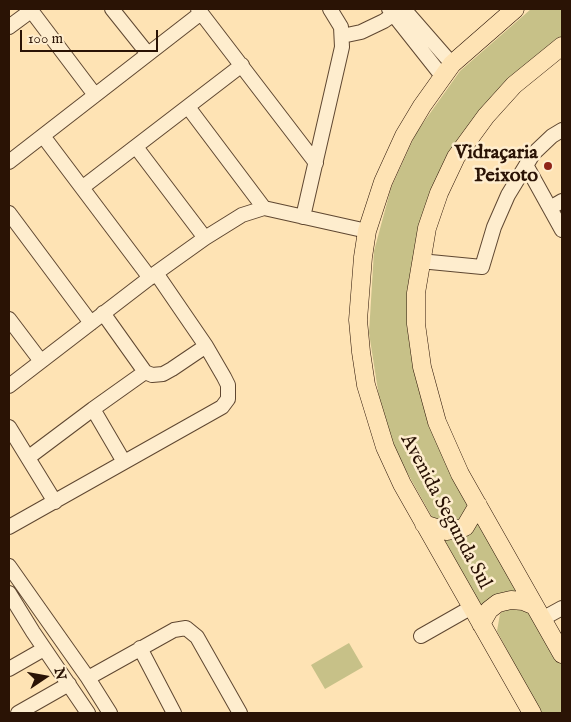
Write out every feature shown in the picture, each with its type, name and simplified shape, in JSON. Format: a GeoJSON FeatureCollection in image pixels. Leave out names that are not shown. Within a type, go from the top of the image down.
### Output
{"type":"FeatureCollection","features":[{"type":"Feature","properties":{"kind":"main road","name":"Avenida Segunda Sul"},"geometry":{"type":"LineString","coordinates":[[515,9],[447,70],[404,136],[383,182],[367,231],[358,320],[360,352],[366,385],[385,447],[402,484],[424,524],[532,713]]}},
{"type":"Feature","properties":{"kind":"main road","name":"Avenida Segunda Sul"},"geometry":{"type":"LineString","coordinates":[[562,46],[514,85],[486,116],[456,158],[439,193],[430,219],[420,261],[416,292],[416,316],[422,366],[437,422],[457,467],[562,654]]}},
{"type":"Feature","properties":{"kind":"main road"},"geometry":{"type":"LineString","coordinates":[[424,524],[446,531],[465,527],[478,505]]}},
{"type":"Feature","properties":{"kind":"main road"},"geometry":{"type":"LineString","coordinates":[[481,624],[489,610],[498,603],[511,600],[524,601],[538,613]]}},
{"type":"Feature","properties":{"kind":"street"},"geometry":{"type":"LineString","coordinates":[[112,9],[148,54]]}},
{"type":"Feature","properties":{"kind":"street"},"geometry":{"type":"LineString","coordinates":[[303,217],[342,47],[342,36],[336,17],[330,9]]}},
{"type":"Feature","properties":{"kind":"street"},"geometry":{"type":"LineString","coordinates":[[9,27],[31,10],[95,95]]}},
{"type":"Feature","properties":{"kind":"street"},"geometry":{"type":"LineString","coordinates":[[342,36],[361,32],[384,21],[396,10],[447,70]]}},
{"type":"Feature","properties":{"kind":"street"},"geometry":{"type":"LineString","coordinates":[[9,162],[148,54],[199,11],[316,163]]}},
{"type":"Feature","properties":{"kind":"street"},"geometry":{"type":"LineString","coordinates":[[82,187],[136,148],[242,65]]}},
{"type":"Feature","properties":{"kind":"street"},"geometry":{"type":"LineString","coordinates":[[188,107],[264,208]]}},
{"type":"Feature","properties":{"kind":"street"},"geometry":{"type":"LineString","coordinates":[[420,261],[482,266],[494,227],[508,195],[526,165],[542,146],[562,130]]}},
{"type":"Feature","properties":{"kind":"street"},"geometry":{"type":"LineString","coordinates":[[9,528],[225,403],[228,399],[228,385],[206,346],[153,275],[43,136]]}},
{"type":"Feature","properties":{"kind":"street"},"geometry":{"type":"LineString","coordinates":[[136,148],[205,238]]}},
{"type":"Feature","properties":{"kind":"street"},"geometry":{"type":"LineString","coordinates":[[526,165],[556,204],[562,230]]}},
{"type":"Feature","properties":{"kind":"street"},"geometry":{"type":"LineString","coordinates":[[9,386],[40,360],[153,275],[205,238],[242,215],[264,208],[367,231]]}},
{"type":"Feature","properties":{"kind":"street"},"geometry":{"type":"LineString","coordinates":[[9,213],[91,323]]}},
{"type":"Feature","properties":{"kind":"street"},"geometry":{"type":"LineString","coordinates":[[103,314],[144,372],[152,375],[163,374],[206,346]]}},
{"type":"Feature","properties":{"kind":"street"},"geometry":{"type":"LineString","coordinates":[[9,319],[40,360]]}},
{"type":"Feature","properties":{"kind":"street"},"geometry":{"type":"LineString","coordinates":[[29,457],[144,372]]}},
{"type":"Feature","properties":{"kind":"street"},"geometry":{"type":"LineString","coordinates":[[93,408],[124,462]]}},
{"type":"Feature","properties":{"kind":"street"},"geometry":{"type":"LineString","coordinates":[[9,427],[55,502]]}},
{"type":"Feature","properties":{"kind":"street"},"geometry":{"type":"LineString","coordinates":[[9,566],[88,678],[109,713]]}},
{"type":"Feature","properties":{"kind":"street"},"geometry":{"type":"LineString","coordinates":[[9,593],[44,649],[88,713]]}},
{"type":"Feature","properties":{"kind":"street"},"geometry":{"type":"LineString","coordinates":[[422,636],[472,607]]}},
{"type":"Feature","properties":{"kind":"street"},"geometry":{"type":"LineString","coordinates":[[538,613],[562,608]]}},
{"type":"Feature","properties":{"kind":"street"},"geometry":{"type":"LineString","coordinates":[[33,632],[47,620]]}},
{"type":"Feature","properties":{"kind":"street"},"geometry":{"type":"LineString","coordinates":[[88,678],[174,630],[190,629],[197,636],[240,713]]}},
{"type":"Feature","properties":{"kind":"street"},"geometry":{"type":"LineString","coordinates":[[140,648],[174,713]]}},
{"type":"Feature","properties":{"kind":"street"},"geometry":{"type":"LineString","coordinates":[[9,669],[44,649]]}},
{"type":"Feature","properties":{"kind":"street"},"geometry":{"type":"LineString","coordinates":[[18,713],[69,684]]}},
{"type":"Feature","properties":{"kind":"shaded area"},"geometry":{"type":"Polygon","coordinates":[[[531,9],[562,9],[562,41],[446,165],[412,333],[468,500],[467,512],[461,521],[453,524],[432,517],[394,449],[379,397],[369,333],[374,251],[391,188],[416,133],[460,71],[531,9]]]}},
{"type":"Feature","properties":{"kind":"shaded area"},"geometry":{"type":"Polygon","coordinates":[[[481,518],[524,594],[507,592],[490,601],[484,611],[439,530],[481,518]]]}},
{"type":"Feature","properties":{"kind":"shaded area"},"geometry":{"type":"Polygon","coordinates":[[[509,606],[527,610],[550,649],[562,664],[562,713],[540,713],[497,631],[500,614],[509,606]]]}},
{"type":"Feature","properties":{"kind":"shaded area"},"geometry":{"type":"Polygon","coordinates":[[[349,643],[363,667],[325,689],[311,665],[349,643]]]}},
{"type":"Feature","properties":{"kind":"place","name":"Vidraçaria Peixoto"},"geometry":{"type":"Point","coordinates":[548,166]}}]}
